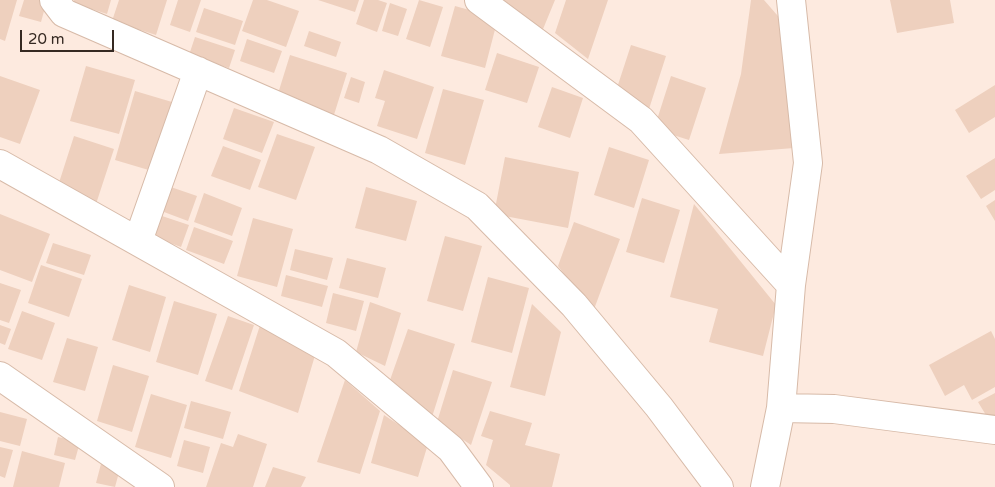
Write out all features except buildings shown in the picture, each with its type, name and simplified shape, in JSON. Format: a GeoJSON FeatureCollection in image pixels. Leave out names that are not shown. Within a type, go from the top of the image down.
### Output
{"type":"FeatureCollection","features":[{"type":"Feature","properties":{"kind":"street"},"geometry":{"type":"LineString","coordinates":[[54,0],[64,13],[379,150],[477,206],[574,305],[659,407],[719,487]]}},
{"type":"Feature","properties":{"kind":"street"},"geometry":{"type":"LineString","coordinates":[[479,0],[641,120],[791,285]]}},
{"type":"Feature","properties":{"kind":"street"},"geometry":{"type":"LineString","coordinates":[[765,487],[781,408],[791,285],[808,163],[791,0]]}},
{"type":"Feature","properties":{"kind":"street"},"geometry":{"type":"LineString","coordinates":[[138,241],[198,72]]}},
{"type":"Feature","properties":{"kind":"street"},"geometry":{"type":"LineString","coordinates":[[0,164],[336,353],[451,449],[479,487]]}},
{"type":"Feature","properties":{"kind":"street"},"geometry":{"type":"LineString","coordinates":[[0,376],[160,487]]}},
{"type":"Feature","properties":{"kind":"street"},"geometry":{"type":"LineString","coordinates":[[781,408],[834,409],[995,430]]}}]}
